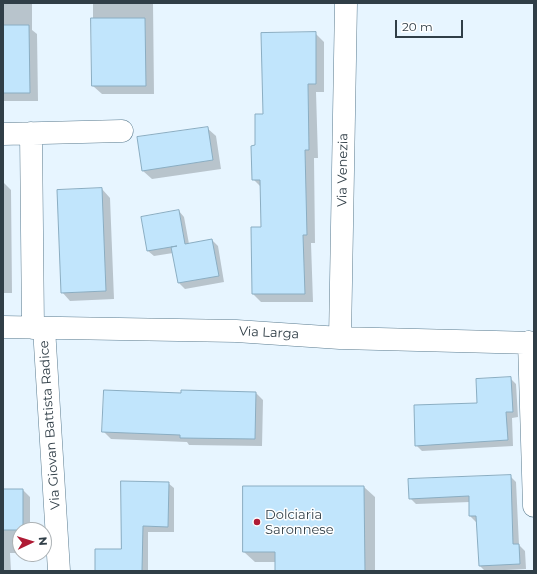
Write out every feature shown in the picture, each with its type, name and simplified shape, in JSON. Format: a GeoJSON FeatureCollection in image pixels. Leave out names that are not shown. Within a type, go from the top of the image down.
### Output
{"type":"FeatureCollection","features":[{"type":"Feature","properties":{"kind":"street","name":"Via Venezia"},"geometry":{"type":"LineString","coordinates":[[340,338],[346,3]]}},
{"type":"Feature","properties":{"kind":"street"},"geometry":{"type":"LineString","coordinates":[[3,134],[122,131]]}},
{"type":"Feature","properties":{"kind":"street","name":"Via Giovan Battista Radice"},"geometry":{"type":"LineString","coordinates":[[31,133],[38,328],[59,571]]}},
{"type":"Feature","properties":{"kind":"street","name":"Via Larga"},"geometry":{"type":"LineString","coordinates":[[3,327],[236,332],[340,338],[532,342]]}},
{"type":"Feature","properties":{"kind":"street"},"geometry":{"type":"LineString","coordinates":[[532,342],[534,506]]}},
{"type":"Feature","properties":{"kind":"building"},"geometry":{"type":"Polygon","coordinates":[[[91,18],[145,18],[146,86],[92,86],[91,18]]]}},
{"type":"Feature","properties":{"kind":"building"},"geometry":{"type":"Polygon","coordinates":[[[3,25],[29,25],[30,93],[3,93],[3,25]]]}},
{"type":"Feature","properties":{"kind":"building"},"geometry":{"type":"Polygon","coordinates":[[[316,32],[316,84],[308,84],[309,150],[305,150],[307,235],[303,235],[305,294],[252,294],[251,227],[261,227],[260,180],[252,180],[251,146],[255,145],[255,114],[263,114],[261,33],[316,32]]]}},
{"type":"Feature","properties":{"kind":"building"},"geometry":{"type":"Polygon","coordinates":[[[208,127],[213,160],[142,171],[137,137],[208,127]]]}},
{"type":"Feature","properties":{"kind":"building"},"geometry":{"type":"Polygon","coordinates":[[[102,188],[106,291],[61,293],[57,190],[102,188]]]}},
{"type":"Feature","properties":{"kind":"building"},"geometry":{"type":"Polygon","coordinates":[[[179,210],[185,244],[212,239],[219,276],[178,283],[171,247],[147,251],[141,217],[179,210]]]}},
{"type":"Feature","properties":{"kind":"building"},"geometry":{"type":"Polygon","coordinates":[[[511,377],[513,412],[506,412],[508,440],[415,446],[414,405],[477,403],[476,379],[511,377]]]}},
{"type":"Feature","properties":{"kind":"building"},"geometry":{"type":"Polygon","coordinates":[[[104,390],[181,393],[181,390],[256,392],[255,439],[180,438],[180,435],[102,432],[104,390]]]}},
{"type":"Feature","properties":{"kind":"building"},"geometry":{"type":"Polygon","coordinates":[[[511,475],[513,544],[519,544],[520,564],[479,566],[476,516],[469,516],[469,496],[409,499],[408,479],[511,475]]]}},
{"type":"Feature","properties":{"kind":"building"},"geometry":{"type":"Polygon","coordinates":[[[121,481],[169,482],[168,527],[143,526],[142,571],[95,571],[95,549],[121,549],[121,481]]]}},
{"type":"Feature","properties":{"kind":"building"},"geometry":{"type":"Polygon","coordinates":[[[243,486],[364,486],[365,571],[275,571],[275,552],[243,552],[243,486]]]}},
{"type":"Feature","properties":{"kind":"building"},"geometry":{"type":"Polygon","coordinates":[[[3,489],[23,489],[23,522],[12,522],[12,530],[3,530],[3,489]]]}},
{"type":"Feature","properties":{"kind":"place","name":"Dolciaria Saronnese"},"geometry":{"type":"Point","coordinates":[257,522]}}]}
